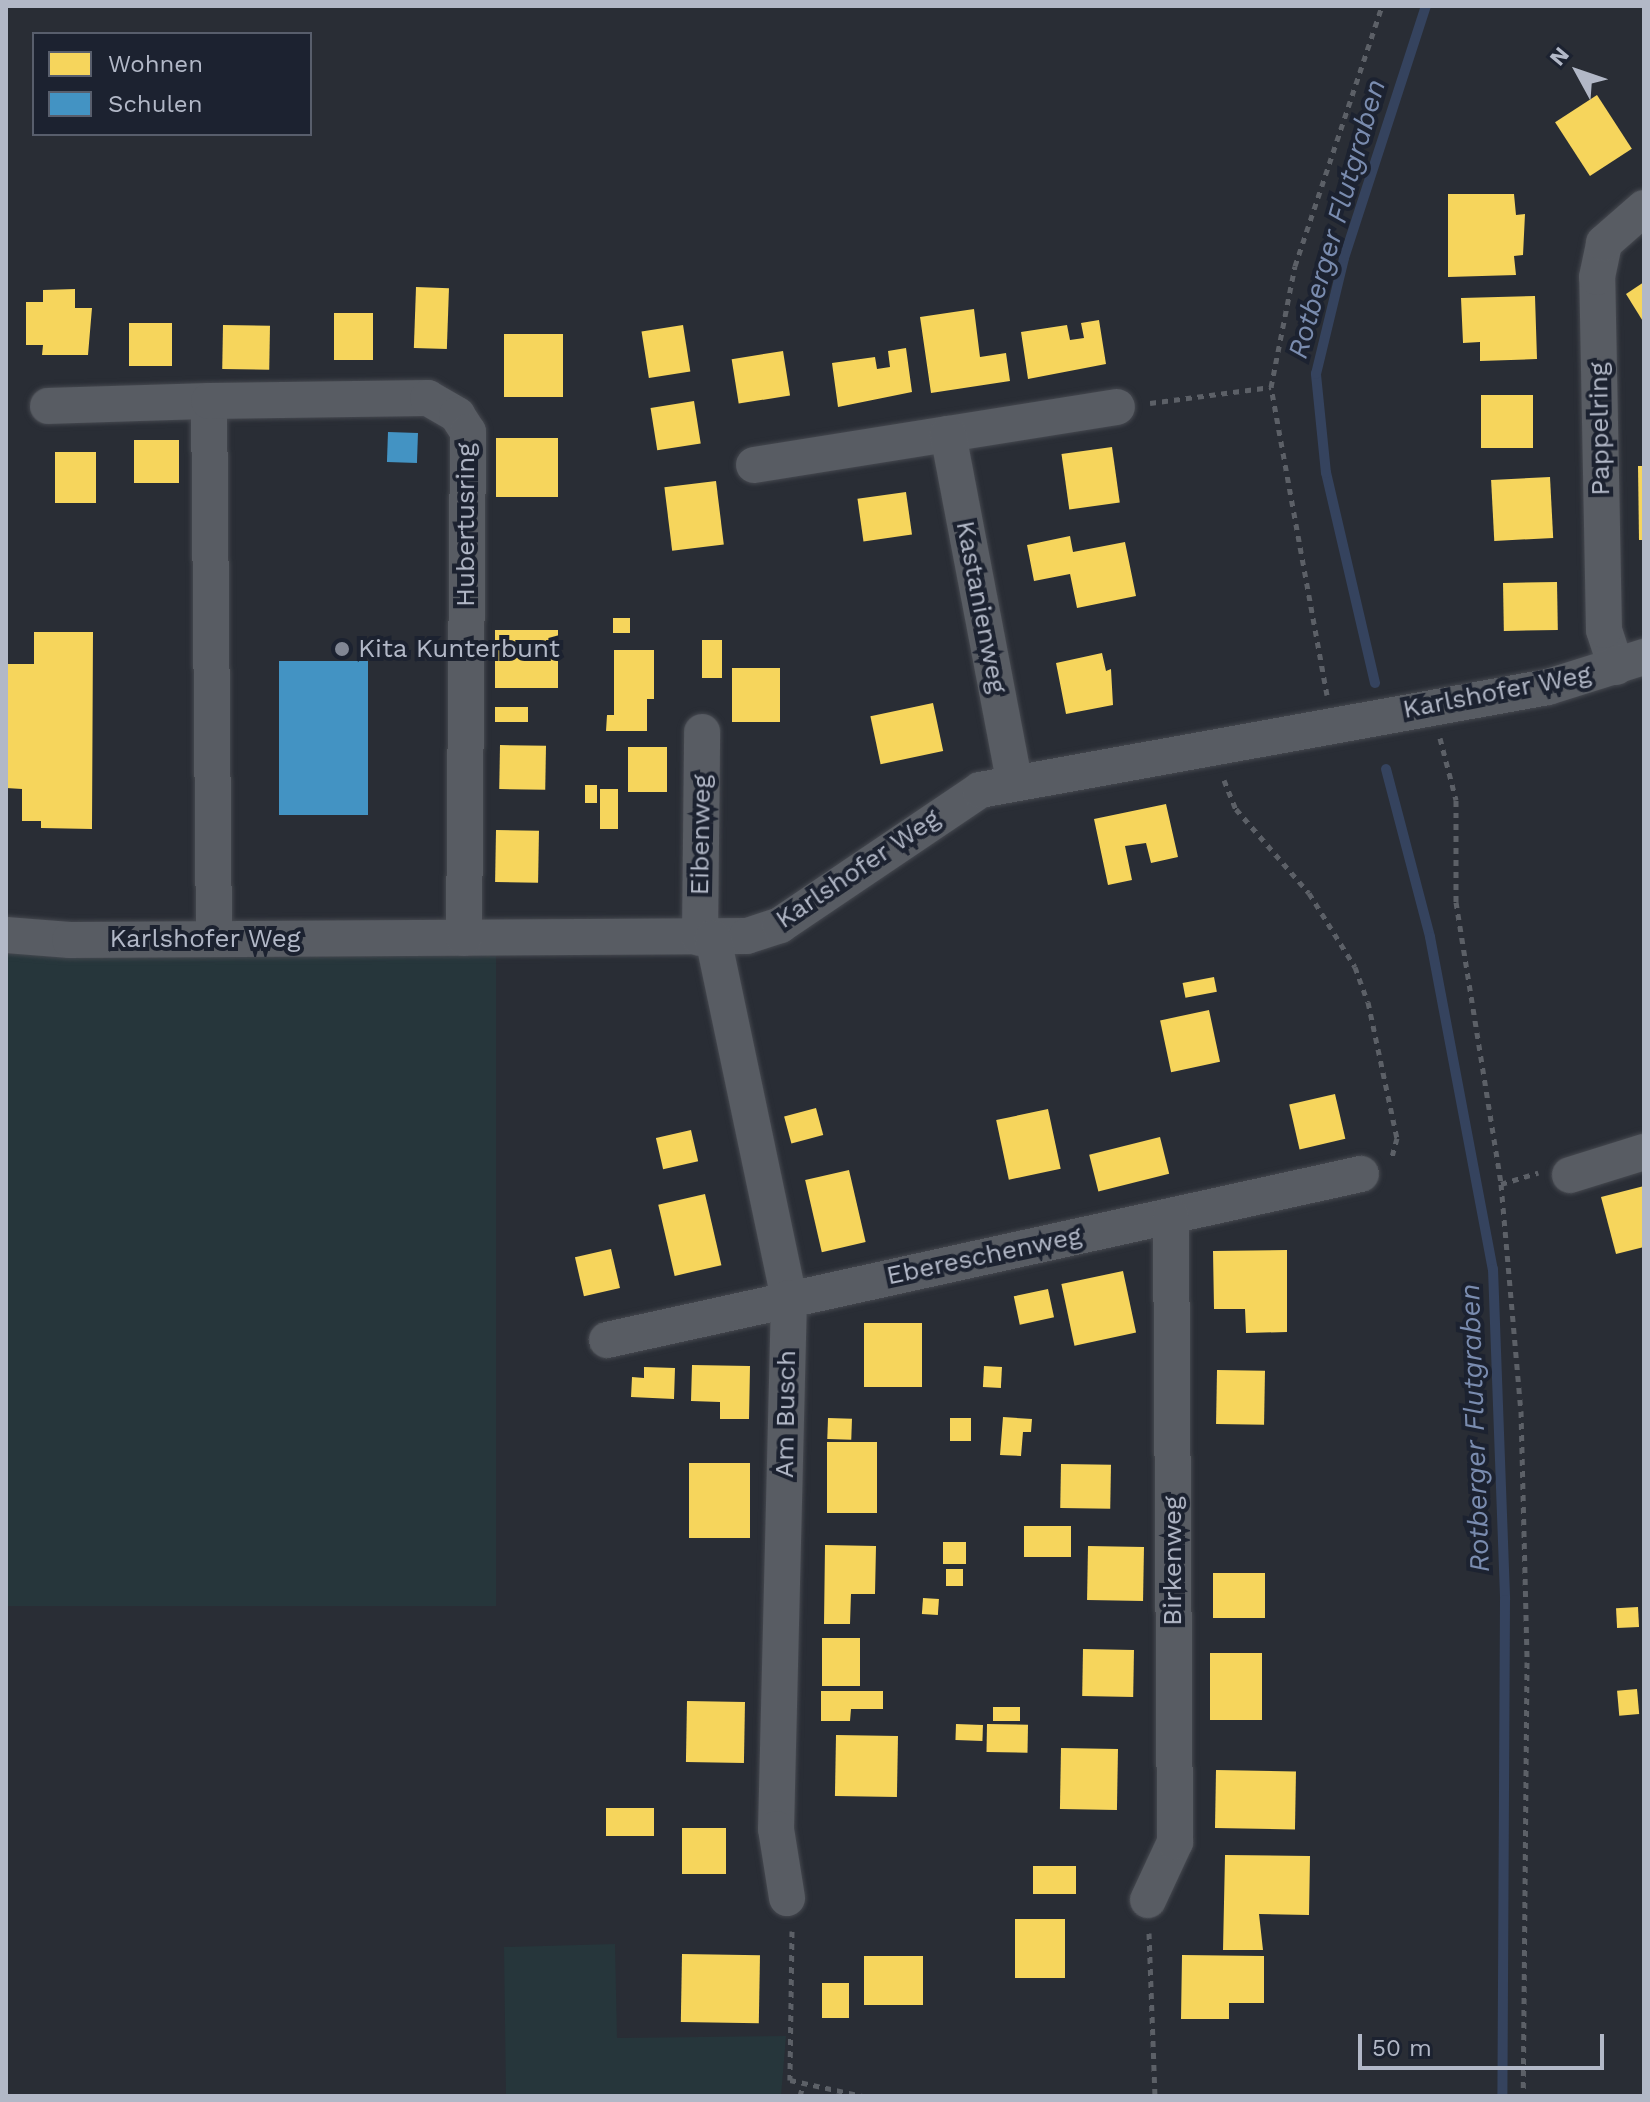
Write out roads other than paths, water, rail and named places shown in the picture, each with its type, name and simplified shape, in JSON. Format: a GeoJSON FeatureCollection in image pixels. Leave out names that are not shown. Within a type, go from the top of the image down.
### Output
{"type":"FeatureCollection","features":[{"type":"Feature","properties":{"kind":"street","name":"Pappelring"},"geometry":{"type":"LineString","coordinates":[[1630,662],[1604,630],[1597,277],[1604,243],[1644,208]]}},
{"type":"Feature","properties":{"kind":"street","name":"Hubertusring"},"geometry":{"type":"LineString","coordinates":[[48,406],[428,398],[457,415],[468,432],[464,938]]}},
{"type":"Feature","properties":{"kind":"street"},"geometry":{"type":"LineString","coordinates":[[209,401],[214,938]]}},
{"type":"Feature","properties":{"kind":"street"},"geometry":{"type":"LineString","coordinates":[[754,465],[1117,407]]}},
{"type":"Feature","properties":{"kind":"street","name":"Kastanienweg"},"geometry":{"type":"LineString","coordinates":[[948,434],[1014,781]]}},
{"type":"Feature","properties":{"kind":"street","name":"Karlshofer Weg"},"geometry":{"type":"LineString","coordinates":[[6,935],[214,938],[747,936],[780,925],[980,790],[1014,781],[1344,721],[1548,687],[1630,662]]}},
{"type":"Feature","properties":{"kind":"street","name":"Eibenweg"},"geometry":{"type":"LineString","coordinates":[[702,732],[706,938]]}},
{"type":"Feature","properties":{"kind":"street","name":"Am Busch"},"geometry":{"type":"LineString","coordinates":[[706,938],[789,1298],[776,1829],[787,1898]]}},
{"type":"Feature","properties":{"kind":"street"},"geometry":{"type":"LineString","coordinates":[[1570,1175],[1644,1152]]}},
{"type":"Feature","properties":{"kind":"street","name":"Ebereschenweg"},"geometry":{"type":"LineString","coordinates":[[607,1340],[1361,1174]]}},
{"type":"Feature","properties":{"kind":"street","name":"Birkenweg"},"geometry":{"type":"LineString","coordinates":[[1148,1900],[1175,1842],[1171,1216]]}},
{"type":"Feature","properties":{"kind":"waterway","name":"Rotberger Flutgraben"},"geometry":{"type":"LineString","coordinates":[[1375,683],[1326,473],[1316,374],[1344,258],[1426,6]]}},
{"type":"Feature","properties":{"kind":"waterway","name":"Rotberger Flutgraben"},"geometry":{"type":"LineString","coordinates":[[1386,769],[1430,937],[1493,1269],[1505,1600],[1502,2096]]}},
{"type":"Feature","properties":{"kind":"place","name":"Kita Kunterbunt"},"geometry":{"type":"Point","coordinates":[342,649]}}]}
